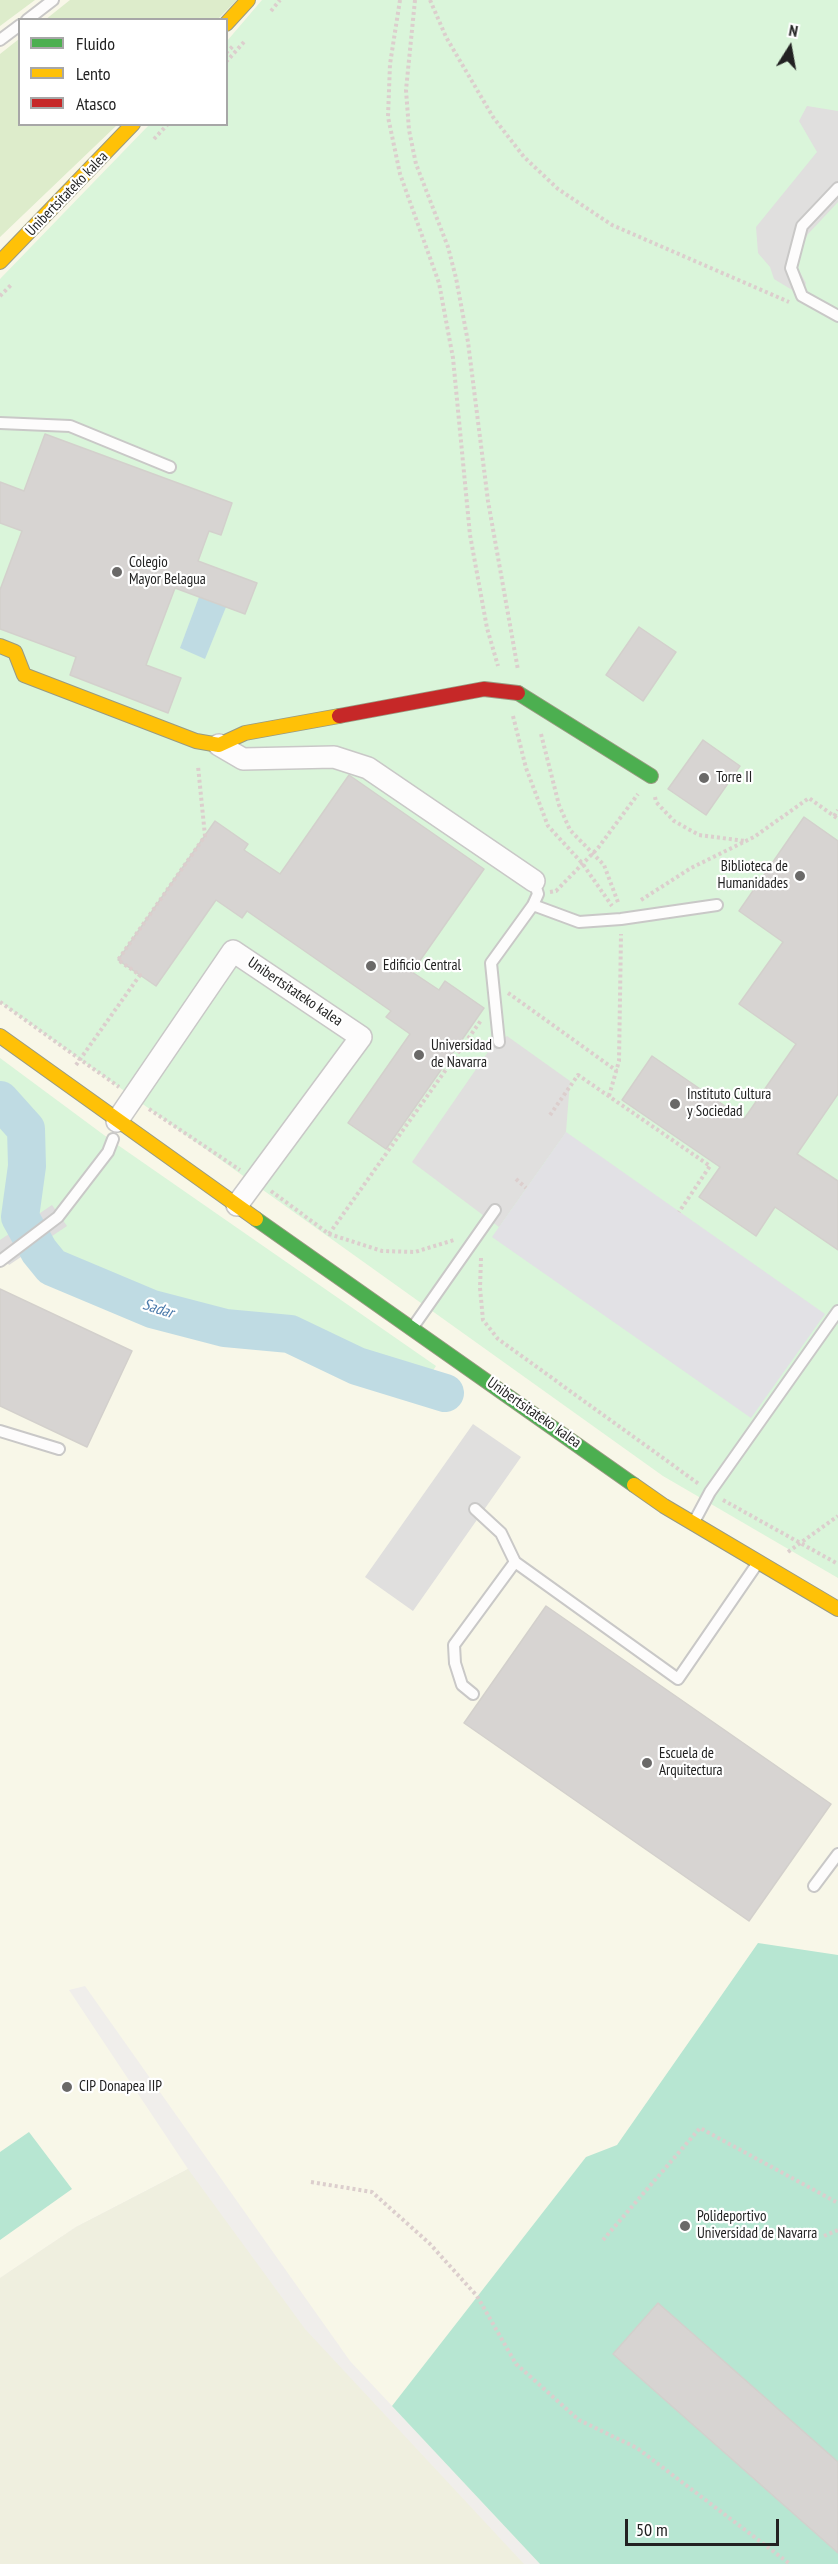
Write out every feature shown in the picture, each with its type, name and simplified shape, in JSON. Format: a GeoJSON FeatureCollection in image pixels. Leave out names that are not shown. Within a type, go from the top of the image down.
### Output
{"type":"FeatureCollection","features":[{"type":"Feature","properties":{"kind":"street"},"geometry":{"type":"LineString","coordinates":[[228,22],[248,0]]}},
{"type":"Feature","properties":{"kind":"street","name":"Unibertsitateko kalea"},"geometry":{"type":"LineString","coordinates":[[0,262],[131,126]]}},
{"type":"Feature","properties":{"kind":"street"},"geometry":{"type":"LineString","coordinates":[[0,646],[15,652],[24,675],[196,741],[219,746],[243,759],[334,757],[368,768],[536,887]]}},
{"type":"Feature","properties":{"kind":"street"},"geometry":{"type":"LineString","coordinates":[[219,746],[245,733],[484,689],[506,690],[524,695],[651,776]]}},
{"type":"Feature","properties":{"kind":"street","name":"Unibertsitateko kalea"},"geometry":{"type":"LineString","coordinates":[[133,1098],[233,951],[361,1037],[237,1205]]}},
{"type":"Feature","properties":{"kind":"street","name":"Unibertsitateko kalea"},"geometry":{"type":"LineString","coordinates":[[0,1036],[64,1084],[115,1130],[237,1205],[692,1525],[838,1609]]}},
{"type":"Feature","properties":{"kind":"street"},"geometry":{"type":"LineString","coordinates":[[115,1130],[133,1098]]}},
{"type":"Feature","properties":{"kind":"lane"},"geometry":{"type":"LineString","coordinates":[[30,18],[53,0]]}},
{"type":"Feature","properties":{"kind":"lane"},"geometry":{"type":"LineString","coordinates":[[0,40],[18,26]]}},
{"type":"Feature","properties":{"kind":"lane"},"geometry":{"type":"LineString","coordinates":[[838,188],[802,226],[791,268],[802,296],[838,316]]}},
{"type":"Feature","properties":{"kind":"lane"},"geometry":{"type":"LineString","coordinates":[[0,423],[70,426],[170,467]]}},
{"type":"Feature","properties":{"kind":"lane"},"geometry":{"type":"LineString","coordinates":[[499,1041],[491,963],[533,905],[536,887]]}},
{"type":"Feature","properties":{"kind":"lane"},"geometry":{"type":"LineString","coordinates":[[533,905],[579,922],[621,919],[717,905]]}},
{"type":"Feature","properties":{"kind":"lane"},"geometry":{"type":"LineString","coordinates":[[4,1258],[58,1217],[108,1152],[115,1130]]}},
{"type":"Feature","properties":{"kind":"lane"},"geometry":{"type":"LineString","coordinates":[[412,1327],[495,1210]]}},
{"type":"Feature","properties":{"kind":"lane"},"geometry":{"type":"LineString","coordinates":[[692,1525],[710,1492],[838,1311]]}},
{"type":"Feature","properties":{"kind":"lane"},"geometry":{"type":"LineString","coordinates":[[0,1431],[59,1449]]}},
{"type":"Feature","properties":{"kind":"lane"},"geometry":{"type":"LineString","coordinates":[[475,1509],[501,1533],[515,1562],[678,1679],[758,1563]]}},
{"type":"Feature","properties":{"kind":"lane"},"geometry":{"type":"LineString","coordinates":[[473,1694],[462,1685],[455,1663],[454,1645],[515,1562]]}},
{"type":"Feature","properties":{"kind":"lane"},"geometry":{"type":"LineString","coordinates":[[814,1886],[838,1854]]}},
{"type":"Feature","properties":{"kind":"path"},"geometry":{"type":"LineString","coordinates":[[400,0],[390,64],[388,117],[400,174],[439,283],[453,358],[470,536],[487,628],[526,768],[548,826],[582,863],[621,919]]}},
{"type":"Feature","properties":{"kind":"path"},"geometry":{"type":"LineString","coordinates":[[415,0],[406,90],[409,130],[416,164],[448,247],[456,278],[468,342],[488,501],[524,695],[548,753],[559,805],[570,830],[594,852],[604,865],[619,902],[621,919],[617,1071],[609,1096]]}},
{"type":"Feature","properties":{"kind":"path"},"geometry":{"type":"LineString","coordinates":[[430,0],[446,37],[493,117],[524,157],[558,189],[612,225],[795,304]]}},
{"type":"Feature","properties":{"kind":"path"},"geometry":{"type":"LineString","coordinates":[[64,1084],[140,975],[118,960],[205,836],[196,741]]}},
{"type":"Feature","properties":{"kind":"path"},"geometry":{"type":"LineString","coordinates":[[536,887],[556,891],[594,852],[651,776]]}},
{"type":"Feature","properties":{"kind":"path"},"geometry":{"type":"LineString","coordinates":[[651,776],[656,802],[674,821],[699,835],[745,842]]}},
{"type":"Feature","properties":{"kind":"path"},"geometry":{"type":"LineString","coordinates":[[621,919],[631,906],[692,868],[745,842],[808,798],[836,818],[838,810]]}},
{"type":"Feature","properties":{"kind":"path"},"geometry":{"type":"LineString","coordinates":[[493,982],[617,1071]]}},
{"type":"Feature","properties":{"kind":"path"},"geometry":{"type":"LineString","coordinates":[[329,1234],[495,1001]]}},
{"type":"Feature","properties":{"kind":"path"},"geometry":{"type":"LineString","coordinates":[[0,1002],[81,1058],[133,1098],[256,1180],[329,1234],[382,1251],[415,1252],[442,1245],[487,1222]]}},
{"type":"Feature","properties":{"kind":"path"},"geometry":{"type":"LineString","coordinates":[[550,1114],[578,1075],[710,1166],[679,1212]]}},
{"type":"Feature","properties":{"kind":"path"},"geometry":{"type":"LineString","coordinates":[[516,1179],[526,1188]]}},
{"type":"Feature","properties":{"kind":"path"},"geometry":{"type":"LineString","coordinates":[[487,1222],[480,1271],[480,1307],[488,1329],[498,1339],[710,1492],[838,1564]]}},
{"type":"Feature","properties":{"kind":"path"},"geometry":{"type":"LineString","coordinates":[[786,1554],[838,1516]]}},
{"type":"Feature","properties":{"kind":"path"},"geometry":{"type":"LineString","coordinates":[[603,2240],[700,2128],[838,2204]]}},
{"type":"Feature","properties":{"kind":"path"},"geometry":{"type":"LineString","coordinates":[[311,2182],[372,2192],[430,2244],[477,2296],[516,2364],[579,2420],[637,2448],[790,2564]]}},
{"type":"Feature","properties":{"kind":"path"},"geometry":{"type":"LineString","coordinates":[[824,2236],[838,2230]]}},
{"type":"Feature","properties":{"kind":"shaded area","name":"Universidad de Navarra"},"geometry":{"type":"Polygon","coordinates":[[[0,0],[838,0],[838,2564],[540,2564],[350,2361],[85,1986],[69,1990],[188,2169],[76,2227],[0,2278],[0,0]]]}},
{"type":"Feature","properties":{"kind":"shaded area"},"geometry":{"type":"Polygon","coordinates":[[[807,106],[838,111],[838,202],[808,234],[793,260],[806,283],[802,296],[774,279],[770,267],[758,253],[756,227],[817,152],[799,121],[807,106]]]}},
{"type":"Feature","properties":{"kind":"shaded area"},"geometry":{"type":"Polygon","coordinates":[[[507,1036],[570,1081],[566,1132],[499,1227],[412,1162],[492,1046],[507,1036]]]}},
{"type":"Feature","properties":{"kind":"shaded area"},"geometry":{"type":"Polygon","coordinates":[[[566,1132],[825,1314],[751,1418],[492,1237],[566,1132]]]}},
{"type":"Feature","properties":{"kind":"shaded area"},"geometry":{"type":"Polygon","coordinates":[[[473,1424],[521,1457],[413,1611],[365,1577],[473,1424]]]}},
{"type":"Feature","properties":{"kind":"green space"},"geometry":{"type":"Polygon","coordinates":[[[0,0],[35,0],[0,26],[0,0]]]}},
{"type":"Feature","properties":{"kind":"green space"},"geometry":{"type":"Polygon","coordinates":[[[70,0],[237,0],[219,18],[48,18],[70,0]]]}},
{"type":"Feature","properties":{"kind":"green space"},"geometry":{"type":"Polygon","coordinates":[[[262,0],[838,0],[838,1578],[663,1476],[0,1002],[0,279],[148,126],[228,126],[228,40],[262,0]]]}},
{"type":"Feature","properties":{"kind":"green space"},"geometry":{"type":"Polygon","coordinates":[[[18,40],[18,126],[116,126],[0,237],[0,54],[18,40]]]}},
{"type":"Feature","properties":{"kind":"green space"},"geometry":{"type":"Polygon","coordinates":[[[0,1058],[112,1141],[436,1366],[426,1381],[389,1367],[315,1326],[285,1319],[230,1316],[168,1303],[58,1255],[10,1240],[0,1247],[0,1058]]]}},
{"type":"Feature","properties":{"kind":"green space","name":"Polideportivo Universidad de Navarra"},"geometry":{"type":"Polygon","coordinates":[[[758,1943],[838,1955],[838,2564],[540,2564],[392,2406],[586,2157],[617,2145],[758,1943]]]}},
{"type":"Feature","properties":{"kind":"green space"},"geometry":{"type":"Polygon","coordinates":[[[29,2132],[72,2189],[0,2240],[0,2152],[29,2132]]]}},
{"type":"Feature","properties":{"kind":"green space"},"geometry":{"type":"Polygon","coordinates":[[[188,2169],[305,2329],[524,2564],[0,2564],[0,2278],[76,2227],[188,2169]]]}},
{"type":"Feature","properties":{"kind":"water"},"geometry":{"type":"Polygon","coordinates":[[[199,597],[226,607],[205,659],[180,648],[199,597]]]}},
{"type":"Feature","properties":{"kind":"pier"},"geometry":{"type":"Polygon","coordinates":[[[52,1205],[67,1226],[9,1265],[0,1252],[0,1240],[52,1205]]]}},
{"type":"Feature","properties":{"kind":"building","name":"Colegio Mayor Belagua"},"geometry":{"type":"Polygon","coordinates":[[[45,434],[232,503],[221,535],[209,531],[198,561],[257,583],[245,614],[175,588],[146,665],[181,678],[168,713],[70,675],[76,657],[0,629],[0,590],[22,531],[0,523],[0,482],[24,491],[45,434]]]}},
{"type":"Feature","properties":{"kind":"building"},"geometry":{"type":"Polygon","coordinates":[[[639,627],[676,652],[643,701],[606,675],[639,627]]]}},
{"type":"Feature","properties":{"kind":"building","name":"Torre II"},"geometry":{"type":"Polygon","coordinates":[[[703,740],[740,766],[706,815],[668,789],[703,740]]]}},
{"type":"Feature","properties":{"kind":"building","name":"Edificio Central"},"geometry":{"type":"Polygon","coordinates":[[[349,775],[484,869],[412,972],[439,990],[445,981],[484,1008],[386,1149],[348,1123],[410,1034],[386,1017],[391,1011],[247,911],[242,918],[216,900],[156,986],[118,960],[215,821],[248,844],[244,850],[280,874],[349,775]]]}},
{"type":"Feature","properties":{"kind":"building","name":"Instituto Cultura y Sociedad"},"geometry":{"type":"Polygon","coordinates":[[[804,817],[838,841],[838,1094],[797,1154],[838,1181],[838,1250],[775,1207],[756,1236],[699,1197],[720,1167],[622,1100],[652,1056],[744,1119],[796,1044],[739,1004],[783,942],[739,911],[804,817]]]}},
{"type":"Feature","properties":{"kind":"building"},"geometry":{"type":"Polygon","coordinates":[[[0,1289],[132,1351],[87,1447],[0,1406],[0,1289]]]}},
{"type":"Feature","properties":{"kind":"building","name":"Escuela de Arquitectura"},"geometry":{"type":"Polygon","coordinates":[[[546,1606],[831,1804],[749,1921],[464,1723],[546,1606]]]}},
{"type":"Feature","properties":{"kind":"building"},"geometry":{"type":"Polygon","coordinates":[[[658,2303],[838,2462],[838,2553],[613,2354],[658,2303]]]}},
{"type":"Feature","properties":{"kind":"waterway","name":"Sadar"},"geometry":{"type":"LineString","coordinates":[[0,1100],[26,1129],[27,1166],[20,1217],[39,1251],[52,1267],[152,1309],[225,1328],[290,1334],[357,1366],[445,1393]]}},
{"type":"Feature","properties":{"kind":"traffic: fast"},"geometry":{"type":"LineString","coordinates":[[518,693],[651,776]]}},
{"type":"Feature","properties":{"kind":"traffic: fast"},"geometry":{"type":"LineString","coordinates":[[256,1219],[634,1485]]}},
{"type":"Feature","properties":{"kind":"traffic: slow"},"geometry":{"type":"LineString","coordinates":[[228,22],[248,0]]}},
{"type":"Feature","properties":{"kind":"traffic: slow"},"geometry":{"type":"LineString","coordinates":[[0,262],[131,126]]}},
{"type":"Feature","properties":{"kind":"traffic: slow"},"geometry":{"type":"LineString","coordinates":[[0,646],[15,652],[24,675],[196,741],[219,745],[245,733],[339,716]]}},
{"type":"Feature","properties":{"kind":"traffic: slow"},"geometry":{"type":"LineString","coordinates":[[0,1036],[256,1219]]}},
{"type":"Feature","properties":{"kind":"traffic: slow"},"geometry":{"type":"LineString","coordinates":[[634,1485],[664,1506],[838,1609]]}},
{"type":"Feature","properties":{"kind":"traffic: jam"},"geometry":{"type":"LineString","coordinates":[[339,716],[484,689],[518,693]]}},
{"type":"Feature","properties":{"kind":"place","name":"Colegio Mayor Belagua"},"geometry":{"type":"Point","coordinates":[117,572]}},
{"type":"Feature","properties":{"kind":"place","name":"Torre II"},"geometry":{"type":"Point","coordinates":[704,778]}},
{"type":"Feature","properties":{"kind":"place","name":"Biblioteca de Humanidades"},"geometry":{"type":"Point","coordinates":[800,876]}},
{"type":"Feature","properties":{"kind":"place","name":"Edificio Central"},"geometry":{"type":"Point","coordinates":[371,966]}},
{"type":"Feature","properties":{"kind":"place","name":"Universidad de Navarra"},"geometry":{"type":"Point","coordinates":[419,1055]}},
{"type":"Feature","properties":{"kind":"place","name":"Instituto Cultura y Sociedad"},"geometry":{"type":"Point","coordinates":[675,1104]}},
{"type":"Feature","properties":{"kind":"place","name":"Escuela de Arquitectura"},"geometry":{"type":"Point","coordinates":[647,1763]}},
{"type":"Feature","properties":{"kind":"place","name":"CIP Donapea IIP"},"geometry":{"type":"Point","coordinates":[67,2087]}},
{"type":"Feature","properties":{"kind":"place","name":"Polideportivo Universidad de Navarra"},"geometry":{"type":"Point","coordinates":[685,2226]}}]}
